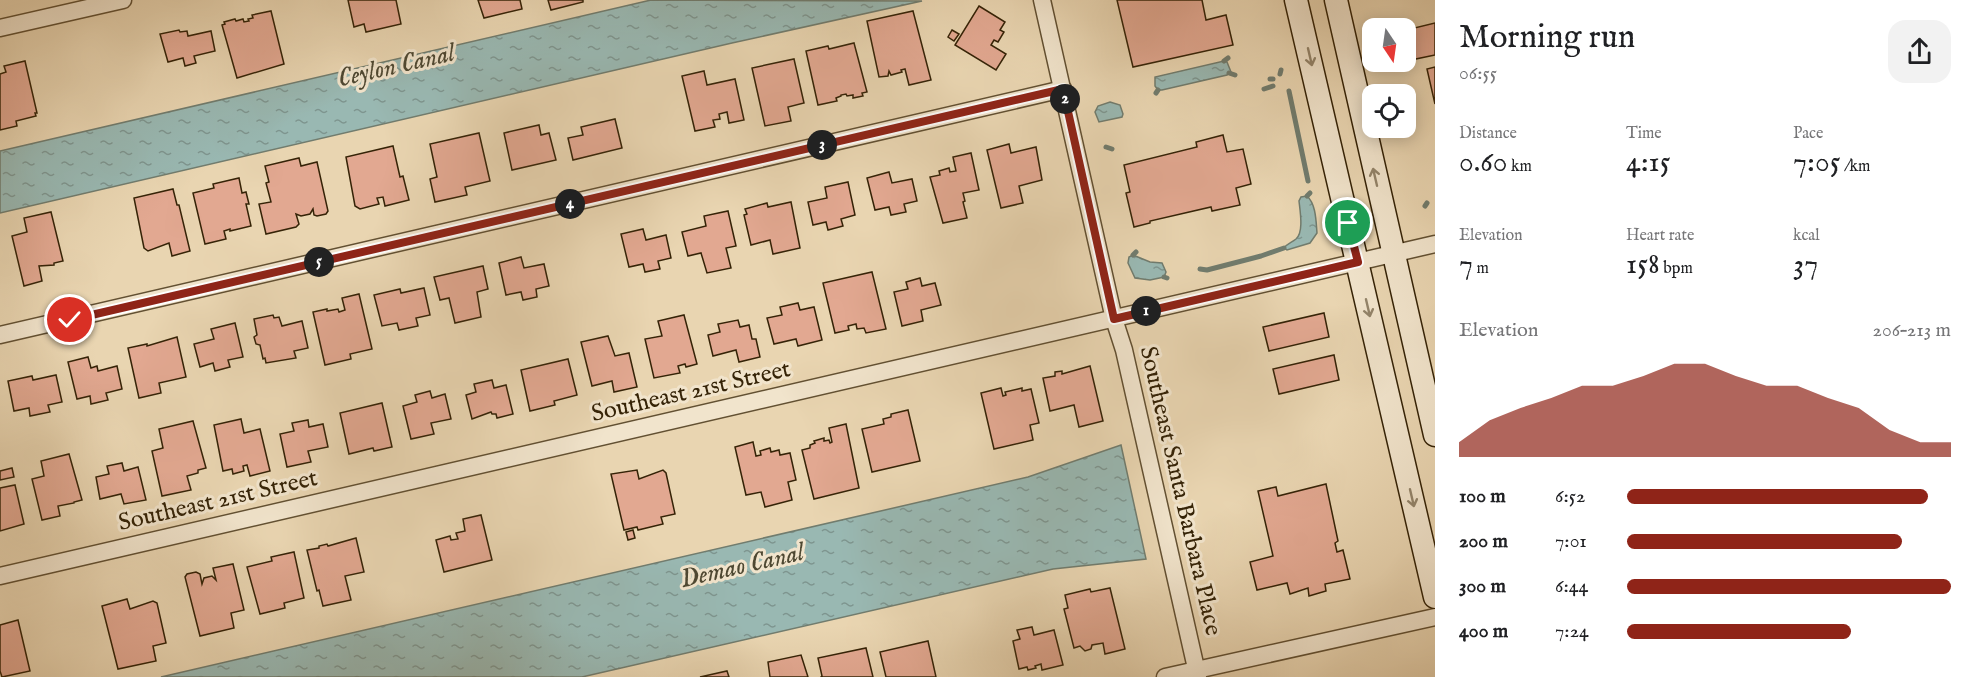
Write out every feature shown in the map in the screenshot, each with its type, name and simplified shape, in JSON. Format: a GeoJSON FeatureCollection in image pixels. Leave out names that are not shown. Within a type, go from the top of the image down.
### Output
{"type":"FeatureCollection","features":[{"type":"Feature","properties":{"kind":"main road"},"geometry":{"type":"LineString","coordinates":[[1296,0],[1435,597]]}},
{"type":"Feature","properties":{"kind":"main road"},"geometry":{"type":"LineString","coordinates":[[1336,0],[1435,435]]}},
{"type":"Feature","properties":{"kind":"street"},"geometry":{"type":"LineString","coordinates":[[0,28],[123,0]]}},
{"type":"Feature","properties":{"kind":"street","name":"Southeast Santa Barbara Place"},"geometry":{"type":"LineString","coordinates":[[1042,0],[1197,673]]}},
{"type":"Feature","properties":{"kind":"street"},"geometry":{"type":"LineString","coordinates":[[0,335],[1063,89]]}},
{"type":"Feature","properties":{"kind":"street","name":"Southeast 21st Street"},"geometry":{"type":"LineString","coordinates":[[0,576],[1435,244]]}},
{"type":"Feature","properties":{"kind":"street"},"geometry":{"type":"LineString","coordinates":[[1165,677],[1197,673],[1435,617]]}},
{"type":"Feature","properties":{"kind":"water","name":"Ceylon Canal"},"geometry":{"type":"Polygon","coordinates":[[[651,0],[922,1],[0,213],[0,151],[651,0]]]}},
{"type":"Feature","properties":{"kind":"water"},"geometry":{"type":"Polygon","coordinates":[[[1227,62],[1231,72],[1227,75],[1162,90],[1158,90],[1155,86],[1155,77],[1227,62]]]}},
{"type":"Feature","properties":{"kind":"water"},"geometry":{"type":"Polygon","coordinates":[[[1110,102],[1120,105],[1122,117],[1099,122],[1095,112],[1098,106],[1110,102]]]}},
{"type":"Feature","properties":{"kind":"water"},"geometry":{"type":"Polygon","coordinates":[[[1307,196],[1314,208],[1317,233],[1310,243],[1287,250],[1284,248],[1296,239],[1300,232],[1299,201],[1301,197],[1307,196]]]}},
{"type":"Feature","properties":{"kind":"water"},"geometry":{"type":"Polygon","coordinates":[[[1133,255],[1150,262],[1162,263],[1166,272],[1164,277],[1150,280],[1135,278],[1128,263],[1129,257],[1133,255]]]}},
{"type":"Feature","properties":{"kind":"water","name":"Demao Canal"},"geometry":{"type":"Polygon","coordinates":[[[1121,445],[1146,559],[1053,569],[582,677],[161,677],[1028,477],[1121,445]]]}},
{"type":"Feature","properties":{"kind":"building"},"geometry":{"type":"Polygon","coordinates":[[[348,0],[396,0],[401,24],[366,32],[364,24],[354,27],[348,0]]]}},
{"type":"Feature","properties":{"kind":"building"},"geometry":{"type":"Polygon","coordinates":[[[478,0],[520,0],[522,9],[484,18],[478,0]]]}},
{"type":"Feature","properties":{"kind":"building"},"geometry":{"type":"Polygon","coordinates":[[[548,0],[583,0],[583,2],[551,10],[548,0]]]}},
{"type":"Feature","properties":{"kind":"building"},"geometry":{"type":"Polygon","coordinates":[[[1117,0],[1202,0],[1206,20],[1226,15],[1233,45],[1133,67],[1117,0]]]}},
{"type":"Feature","properties":{"kind":"building"},"geometry":{"type":"Polygon","coordinates":[[[979,6],[1005,22],[1000,30],[1004,32],[998,42],[994,40],[991,45],[1006,54],[996,70],[955,45],[979,6]]]}},
{"type":"Feature","properties":{"kind":"building"},"geometry":{"type":"Polygon","coordinates":[[[271,11],[284,64],[237,78],[222,25],[225,24],[224,22],[235,19],[236,21],[243,19],[244,22],[249,21],[248,19],[253,18],[252,15],[271,11]]]}},
{"type":"Feature","properties":{"kind":"building"},"geometry":{"type":"Polygon","coordinates":[[[913,11],[931,80],[909,85],[905,69],[891,75],[889,71],[888,76],[879,77],[867,21],[913,11]]]}},
{"type":"Feature","properties":{"kind":"building"},"geometry":{"type":"Polygon","coordinates":[[[1435,23],[1435,55],[1416,59],[1416,28],[1435,23]]]}},
{"type":"Feature","properties":{"kind":"building"},"geometry":{"type":"Polygon","coordinates":[[[179,30],[180,32],[187,31],[188,36],[211,31],[215,51],[194,56],[196,63],[185,66],[183,58],[168,62],[160,34],[179,30]]]}},
{"type":"Feature","properties":{"kind":"building"},"geometry":{"type":"Polygon","coordinates":[[[952,30],[959,34],[954,41],[948,37],[952,30]]]}},
{"type":"Feature","properties":{"kind":"building"},"geometry":{"type":"Polygon","coordinates":[[[854,43],[867,92],[862,93],[863,96],[853,98],[853,95],[841,95],[836,98],[837,101],[818,105],[806,51],[828,46],[829,49],[854,43]]]}},
{"type":"Feature","properties":{"kind":"building"},"geometry":{"type":"Polygon","coordinates":[[[794,59],[804,103],[788,107],[791,121],[765,126],[752,68],[794,59]]]}},
{"type":"Feature","properties":{"kind":"building"},"geometry":{"type":"Polygon","coordinates":[[[25,61],[36,116],[16,121],[17,126],[0,130],[0,74],[6,72],[4,66],[25,61]]]}},
{"type":"Feature","properties":{"kind":"building"},"geometry":{"type":"Polygon","coordinates":[[[1435,67],[1435,104],[1427,69],[1435,67]]]}},
{"type":"Feature","properties":{"kind":"building"},"geometry":{"type":"Polygon","coordinates":[[[704,71],[707,85],[735,79],[744,120],[729,123],[727,112],[719,114],[720,119],[713,120],[715,127],[695,131],[682,76],[704,71]]]}},
{"type":"Feature","properties":{"kind":"building"},"geometry":{"type":"Polygon","coordinates":[[[615,119],[622,148],[573,160],[568,138],[583,135],[581,127],[615,119]]]}},
{"type":"Feature","properties":{"kind":"building"},"geometry":{"type":"Polygon","coordinates":[[[539,125],[541,135],[549,133],[556,160],[512,170],[504,133],[539,125]]]}},
{"type":"Feature","properties":{"kind":"building"},"geometry":{"type":"Polygon","coordinates":[[[479,133],[490,181],[465,187],[467,195],[435,202],[430,179],[437,177],[430,144],[479,133]]]}},
{"type":"Feature","properties":{"kind":"building"},"geometry":{"type":"Polygon","coordinates":[[[1223,135],[1227,152],[1243,149],[1251,184],[1236,188],[1240,205],[1212,211],[1211,207],[1134,227],[1126,193],[1130,192],[1124,165],[1197,147],[1196,142],[1223,135]]]}},
{"type":"Feature","properties":{"kind":"building"},"geometry":{"type":"Polygon","coordinates":[[[1009,144],[1011,153],[1036,147],[1042,180],[1019,186],[1023,203],[1001,208],[987,150],[1009,144]]]}},
{"type":"Feature","properties":{"kind":"building"},"geometry":{"type":"Polygon","coordinates":[[[393,146],[400,177],[403,176],[409,200],[385,206],[383,197],[377,198],[379,204],[360,209],[355,206],[346,157],[393,146]]]}},
{"type":"Feature","properties":{"kind":"building"},"geometry":{"type":"Polygon","coordinates":[[[971,153],[979,190],[963,193],[967,218],[943,223],[930,177],[940,175],[939,171],[949,168],[950,172],[956,171],[953,157],[971,153]]]}},
{"type":"Feature","properties":{"kind":"building"},"geometry":{"type":"Polygon","coordinates":[[[299,158],[301,166],[317,162],[328,211],[326,214],[317,216],[314,215],[313,209],[310,214],[301,216],[296,214],[299,224],[296,227],[266,234],[259,204],[271,202],[266,183],[269,182],[265,166],[299,158]]]}},
{"type":"Feature","properties":{"kind":"building"},"geometry":{"type":"Polygon","coordinates":[[[889,172],[892,183],[912,179],[917,201],[904,204],[906,212],[891,215],[889,207],[875,210],[867,178],[889,172]]]}},
{"type":"Feature","properties":{"kind":"building"},"geometry":{"type":"Polygon","coordinates":[[[239,178],[242,193],[246,192],[249,204],[246,204],[251,226],[224,231],[226,239],[205,244],[193,193],[214,188],[213,184],[239,178]]]}},
{"type":"Feature","properties":{"kind":"building"},"geometry":{"type":"Polygon","coordinates":[[[848,182],[855,215],[841,219],[843,226],[828,230],[826,222],[813,225],[808,202],[827,198],[825,187],[848,182]]]}},
{"type":"Feature","properties":{"kind":"building"},"geometry":{"type":"Polygon","coordinates":[[[173,189],[190,251],[172,256],[169,243],[148,251],[144,248],[134,198],[173,189]]]}},
{"type":"Feature","properties":{"kind":"building"},"geometry":{"type":"Polygon","coordinates":[[[791,202],[800,248],[773,254],[770,240],[751,245],[744,215],[747,214],[745,209],[767,203],[768,207],[791,202]]]}},
{"type":"Feature","properties":{"kind":"building"},"geometry":{"type":"Polygon","coordinates":[[[728,211],[736,246],[726,248],[731,268],[707,273],[701,253],[688,256],[682,232],[706,226],[704,216],[728,211]]]}},
{"type":"Feature","properties":{"kind":"building"},"geometry":{"type":"Polygon","coordinates":[[[51,212],[63,261],[54,263],[54,265],[39,266],[42,281],[24,286],[12,236],[27,232],[24,218],[51,212]]]}},
{"type":"Feature","properties":{"kind":"building"},"geometry":{"type":"Polygon","coordinates":[[[643,229],[646,240],[666,235],[671,258],[658,261],[660,269],[645,272],[643,264],[629,267],[621,234],[643,229]]]}},
{"type":"Feature","properties":{"kind":"building"},"geometry":{"type":"Polygon","coordinates":[[[521,257],[524,268],[544,264],[549,286],[536,289],[537,297],[523,300],[521,292],[506,295],[499,263],[521,257]]]}},
{"type":"Feature","properties":{"kind":"building"},"geometry":{"type":"Polygon","coordinates":[[[483,266],[488,289],[477,292],[481,317],[455,323],[449,298],[440,300],[434,277],[483,266]]]}},
{"type":"Feature","properties":{"kind":"building"},"geometry":{"type":"Polygon","coordinates":[[[872,272],[886,329],[866,333],[864,328],[857,329],[856,324],[848,326],[849,330],[835,333],[823,283],[872,272]]]}},
{"type":"Feature","properties":{"kind":"building"},"geometry":{"type":"Polygon","coordinates":[[[920,278],[922,286],[935,283],[941,305],[921,310],[923,321],[902,326],[894,292],[908,289],[906,282],[920,278]]]}},
{"type":"Feature","properties":{"kind":"building"},"geometry":{"type":"Polygon","coordinates":[[[424,288],[430,315],[416,318],[418,326],[399,330],[397,323],[382,326],[374,295],[400,289],[401,293],[424,288]]]}},
{"type":"Feature","properties":{"kind":"building"},"geometry":{"type":"Polygon","coordinates":[[[359,294],[372,349],[350,354],[351,359],[325,365],[313,312],[327,309],[327,311],[338,309],[339,312],[345,310],[342,298],[359,294]]]}},
{"type":"Feature","properties":{"kind":"building"},"geometry":{"type":"Polygon","coordinates":[[[798,303],[800,310],[814,307],[822,340],[798,346],[796,339],[774,344],[767,318],[782,315],[780,307],[798,303]]]}},
{"type":"Feature","properties":{"kind":"building"},"geometry":{"type":"Polygon","coordinates":[[[1324,313],[1329,337],[1269,351],[1263,327],[1324,313]]]}},
{"type":"Feature","properties":{"kind":"building"},"geometry":{"type":"Polygon","coordinates":[[[273,315],[274,318],[279,317],[282,326],[302,321],[308,348],[294,351],[296,358],[266,363],[265,358],[263,359],[260,345],[256,344],[254,337],[257,335],[254,319],[273,315]]]}},
{"type":"Feature","properties":{"kind":"building"},"geometry":{"type":"Polygon","coordinates":[[[684,315],[697,364],[686,367],[685,364],[678,366],[680,373],[654,378],[645,339],[662,336],[658,321],[684,315]]]}},
{"type":"Feature","properties":{"kind":"building"},"geometry":{"type":"Polygon","coordinates":[[[738,320],[740,327],[749,325],[752,339],[756,339],[760,357],[739,362],[736,350],[713,356],[708,335],[720,332],[718,324],[738,320]]]}},
{"type":"Feature","properties":{"kind":"building"},"geometry":{"type":"Polygon","coordinates":[[[235,323],[243,357],[228,360],[230,367],[215,371],[213,363],[200,367],[194,344],[214,339],[211,329],[235,323]]]}},
{"type":"Feature","properties":{"kind":"building"},"geometry":{"type":"Polygon","coordinates":[[[608,336],[615,356],[629,353],[637,387],[614,392],[612,381],[592,386],[581,342],[608,336]]]}},
{"type":"Feature","properties":{"kind":"building"},"geometry":{"type":"Polygon","coordinates":[[[177,337],[186,377],[159,383],[161,393],[139,398],[128,348],[147,344],[147,346],[177,337]]]}},
{"type":"Feature","properties":{"kind":"building"},"geometry":{"type":"Polygon","coordinates":[[[1334,355],[1339,380],[1279,394],[1273,369],[1334,355]]]}},
{"type":"Feature","properties":{"kind":"building"},"geometry":{"type":"Polygon","coordinates":[[[88,357],[91,368],[97,366],[98,371],[117,366],[122,389],[106,393],[108,400],[91,404],[90,396],[77,399],[68,362],[88,357]]]}},
{"type":"Feature","properties":{"kind":"building"},"geometry":{"type":"Polygon","coordinates":[[[568,359],[577,395],[554,401],[555,405],[530,411],[521,370],[568,359]]]}},
{"type":"Feature","properties":{"kind":"building"},"geometry":{"type":"Polygon","coordinates":[[[1090,366],[1103,421],[1079,427],[1074,405],[1050,411],[1043,378],[1055,376],[1055,372],[1062,371],[1062,374],[1090,366]]]}},
{"type":"Feature","properties":{"kind":"building"},"geometry":{"type":"Polygon","coordinates":[[[56,375],[62,402],[48,405],[50,412],[30,416],[29,408],[14,411],[8,381],[32,376],[33,380],[56,375]]]}},
{"type":"Feature","properties":{"kind":"building"},"geometry":{"type":"Polygon","coordinates":[[[492,380],[494,388],[506,385],[513,414],[497,418],[496,414],[491,412],[472,419],[466,395],[476,392],[474,384],[492,380]]]}},
{"type":"Feature","properties":{"kind":"building"},"geometry":{"type":"Polygon","coordinates":[[[1001,388],[1003,396],[1006,395],[1005,392],[1022,388],[1022,391],[1031,389],[1039,423],[1030,425],[1033,440],[994,449],[981,393],[1001,388]]]}},
{"type":"Feature","properties":{"kind":"building"},"geometry":{"type":"Polygon","coordinates":[[[430,391],[432,398],[445,394],[451,419],[431,423],[434,434],[411,439],[403,406],[417,402],[415,395],[430,391]]]}},
{"type":"Feature","properties":{"kind":"building"},"geometry":{"type":"Polygon","coordinates":[[[382,403],[392,447],[374,451],[373,448],[349,454],[340,413],[382,403]]]}},
{"type":"Feature","properties":{"kind":"building"},"geometry":{"type":"Polygon","coordinates":[[[908,410],[920,461],[872,472],[862,429],[884,424],[883,419],[891,417],[891,414],[908,410]]]}},
{"type":"Feature","properties":{"kind":"building"},"geometry":{"type":"Polygon","coordinates":[[[241,419],[244,433],[260,429],[270,471],[250,476],[247,465],[243,466],[244,471],[233,474],[232,469],[223,471],[214,425],[241,419]]]}},
{"type":"Feature","properties":{"kind":"building"},"geometry":{"type":"Polygon","coordinates":[[[308,420],[309,427],[323,424],[328,447],[308,451],[311,462],[287,467],[280,434],[294,431],[292,423],[308,420]]]}},
{"type":"Feature","properties":{"kind":"building"},"geometry":{"type":"Polygon","coordinates":[[[193,421],[206,468],[187,476],[191,490],[162,496],[152,451],[163,448],[159,429],[193,421]]]}},
{"type":"Feature","properties":{"kind":"building"},"geometry":{"type":"Polygon","coordinates":[[[846,424],[859,488],[814,499],[802,450],[810,448],[810,445],[815,443],[814,441],[824,438],[824,441],[832,442],[829,428],[846,424]]]}},
{"type":"Feature","properties":{"kind":"building"},"geometry":{"type":"Polygon","coordinates":[[[753,442],[756,456],[761,455],[760,451],[770,448],[771,452],[779,450],[780,455],[790,453],[796,480],[788,482],[792,500],[765,507],[761,492],[746,495],[735,447],[753,442]]]}},
{"type":"Feature","properties":{"kind":"building"},"geometry":{"type":"Polygon","coordinates":[[[69,454],[82,500],[58,506],[60,516],[42,520],[32,479],[44,476],[41,461],[69,454]]]}},
{"type":"Feature","properties":{"kind":"building"},"geometry":{"type":"Polygon","coordinates":[[[122,463],[124,471],[138,467],[146,500],[124,504],[121,494],[100,499],[96,477],[109,474],[107,466],[122,463]]]}},
{"type":"Feature","properties":{"kind":"building"},"geometry":{"type":"Polygon","coordinates":[[[12,468],[14,477],[0,480],[0,471],[12,468]]]}},
{"type":"Feature","properties":{"kind":"building"},"geometry":{"type":"Polygon","coordinates":[[[637,470],[639,479],[663,470],[666,473],[675,514],[661,517],[663,524],[638,530],[637,527],[624,530],[611,474],[637,470]]]}},
{"type":"Feature","properties":{"kind":"building"},"geometry":{"type":"Polygon","coordinates":[[[1326,484],[1338,541],[1335,543],[1337,552],[1343,550],[1350,579],[1325,584],[1326,591],[1309,596],[1308,588],[1290,594],[1287,583],[1257,590],[1250,562],[1273,556],[1258,491],[1276,487],[1278,496],[1326,484]]]}},
{"type":"Feature","properties":{"kind":"building"},"geometry":{"type":"Polygon","coordinates":[[[15,485],[24,524],[0,531],[0,488],[15,485]]]}},
{"type":"Feature","properties":{"kind":"building"},"geometry":{"type":"Polygon","coordinates":[[[481,515],[492,560],[444,572],[436,540],[450,536],[451,540],[458,539],[456,533],[465,531],[463,519],[481,515]]]}},
{"type":"Feature","properties":{"kind":"building"},"geometry":{"type":"Polygon","coordinates":[[[633,530],[635,538],[628,540],[626,532],[633,530]]]}},
{"type":"Feature","properties":{"kind":"building"},"geometry":{"type":"Polygon","coordinates":[[[356,538],[364,572],[345,576],[351,600],[323,606],[307,550],[356,538]]]}},
{"type":"Feature","properties":{"kind":"building"},"geometry":{"type":"Polygon","coordinates":[[[294,552],[304,598],[284,603],[285,608],[260,614],[247,567],[272,561],[271,557],[294,552]]]}},
{"type":"Feature","properties":{"kind":"building"},"geometry":{"type":"Polygon","coordinates":[[[233,564],[244,610],[231,613],[234,628],[200,636],[185,577],[187,574],[196,572],[200,574],[202,584],[204,578],[212,576],[216,580],[213,568],[233,564]]]}},
{"type":"Feature","properties":{"kind":"building"},"geometry":{"type":"Polygon","coordinates":[[[1110,588],[1125,649],[1105,654],[1103,643],[1092,645],[1091,649],[1085,651],[1080,646],[1074,648],[1064,609],[1068,608],[1065,595],[1090,589],[1091,592],[1110,588]]]}},
{"type":"Feature","properties":{"kind":"building"},"geometry":{"type":"Polygon","coordinates":[[[127,599],[130,609],[153,601],[157,603],[166,643],[153,646],[156,661],[118,669],[102,606],[127,599]]]}},
{"type":"Feature","properties":{"kind":"building"},"geometry":{"type":"Polygon","coordinates":[[[18,620],[30,671],[2,677],[0,625],[18,620]]]}},
{"type":"Feature","properties":{"kind":"building"},"geometry":{"type":"Polygon","coordinates":[[[1032,627],[1034,635],[1054,630],[1063,665],[1042,670],[1041,664],[1028,670],[1027,667],[1019,669],[1013,641],[1020,639],[1017,630],[1032,627]]]}},
{"type":"Feature","properties":{"kind":"building"},"geometry":{"type":"Polygon","coordinates":[[[928,641],[936,677],[886,677],[880,652],[928,641]]]}},
{"type":"Feature","properties":{"kind":"building"},"geometry":{"type":"Polygon","coordinates":[[[866,648],[873,677],[821,677],[818,658],[866,648]]]}},
{"type":"Feature","properties":{"kind":"building"},"geometry":{"type":"Polygon","coordinates":[[[801,655],[808,677],[770,677],[768,662],[801,655]]]}},
{"type":"Feature","properties":{"kind":"building"},"geometry":{"type":"Polygon","coordinates":[[[727,671],[729,677],[700,677],[727,671]]]}},
{"type":"Feature","properties":{"kind":"waterway"},"geometry":{"type":"LineString","coordinates":[[1224,61],[1228,58]]}},
{"type":"Feature","properties":{"kind":"waterway"},"geometry":{"type":"LineString","coordinates":[[1280,74],[1281,70]]}},
{"type":"Feature","properties":{"kind":"waterway"},"geometry":{"type":"LineString","coordinates":[[1229,73],[1235,75]]}},
{"type":"Feature","properties":{"kind":"waterway"},"geometry":{"type":"LineString","coordinates":[[1264,89],[1273,86]]}},
{"type":"Feature","properties":{"kind":"waterway"},"geometry":{"type":"LineString","coordinates":[[1289,91],[1308,181]]}},
{"type":"Feature","properties":{"kind":"waterway"},"geometry":{"type":"LineString","coordinates":[[1106,147],[1112,149]]}},
{"type":"Feature","properties":{"kind":"waterway"},"geometry":{"type":"LineString","coordinates":[[1307,196],[1310,193]]}},
{"type":"Feature","properties":{"kind":"waterway"},"geometry":{"type":"LineString","coordinates":[[1200,269],[1207,270],[1284,248]]}},
{"type":"Feature","properties":{"kind":"waterway"},"geometry":{"type":"LineString","coordinates":[[1133,255],[1136,252]]}},
{"type":"Feature","properties":{"kind":"route"},"geometry":{"type":"LineString","coordinates":[[70,320],[1063,89],[1114,319],[1358,262],[1348,223]]}}]}
